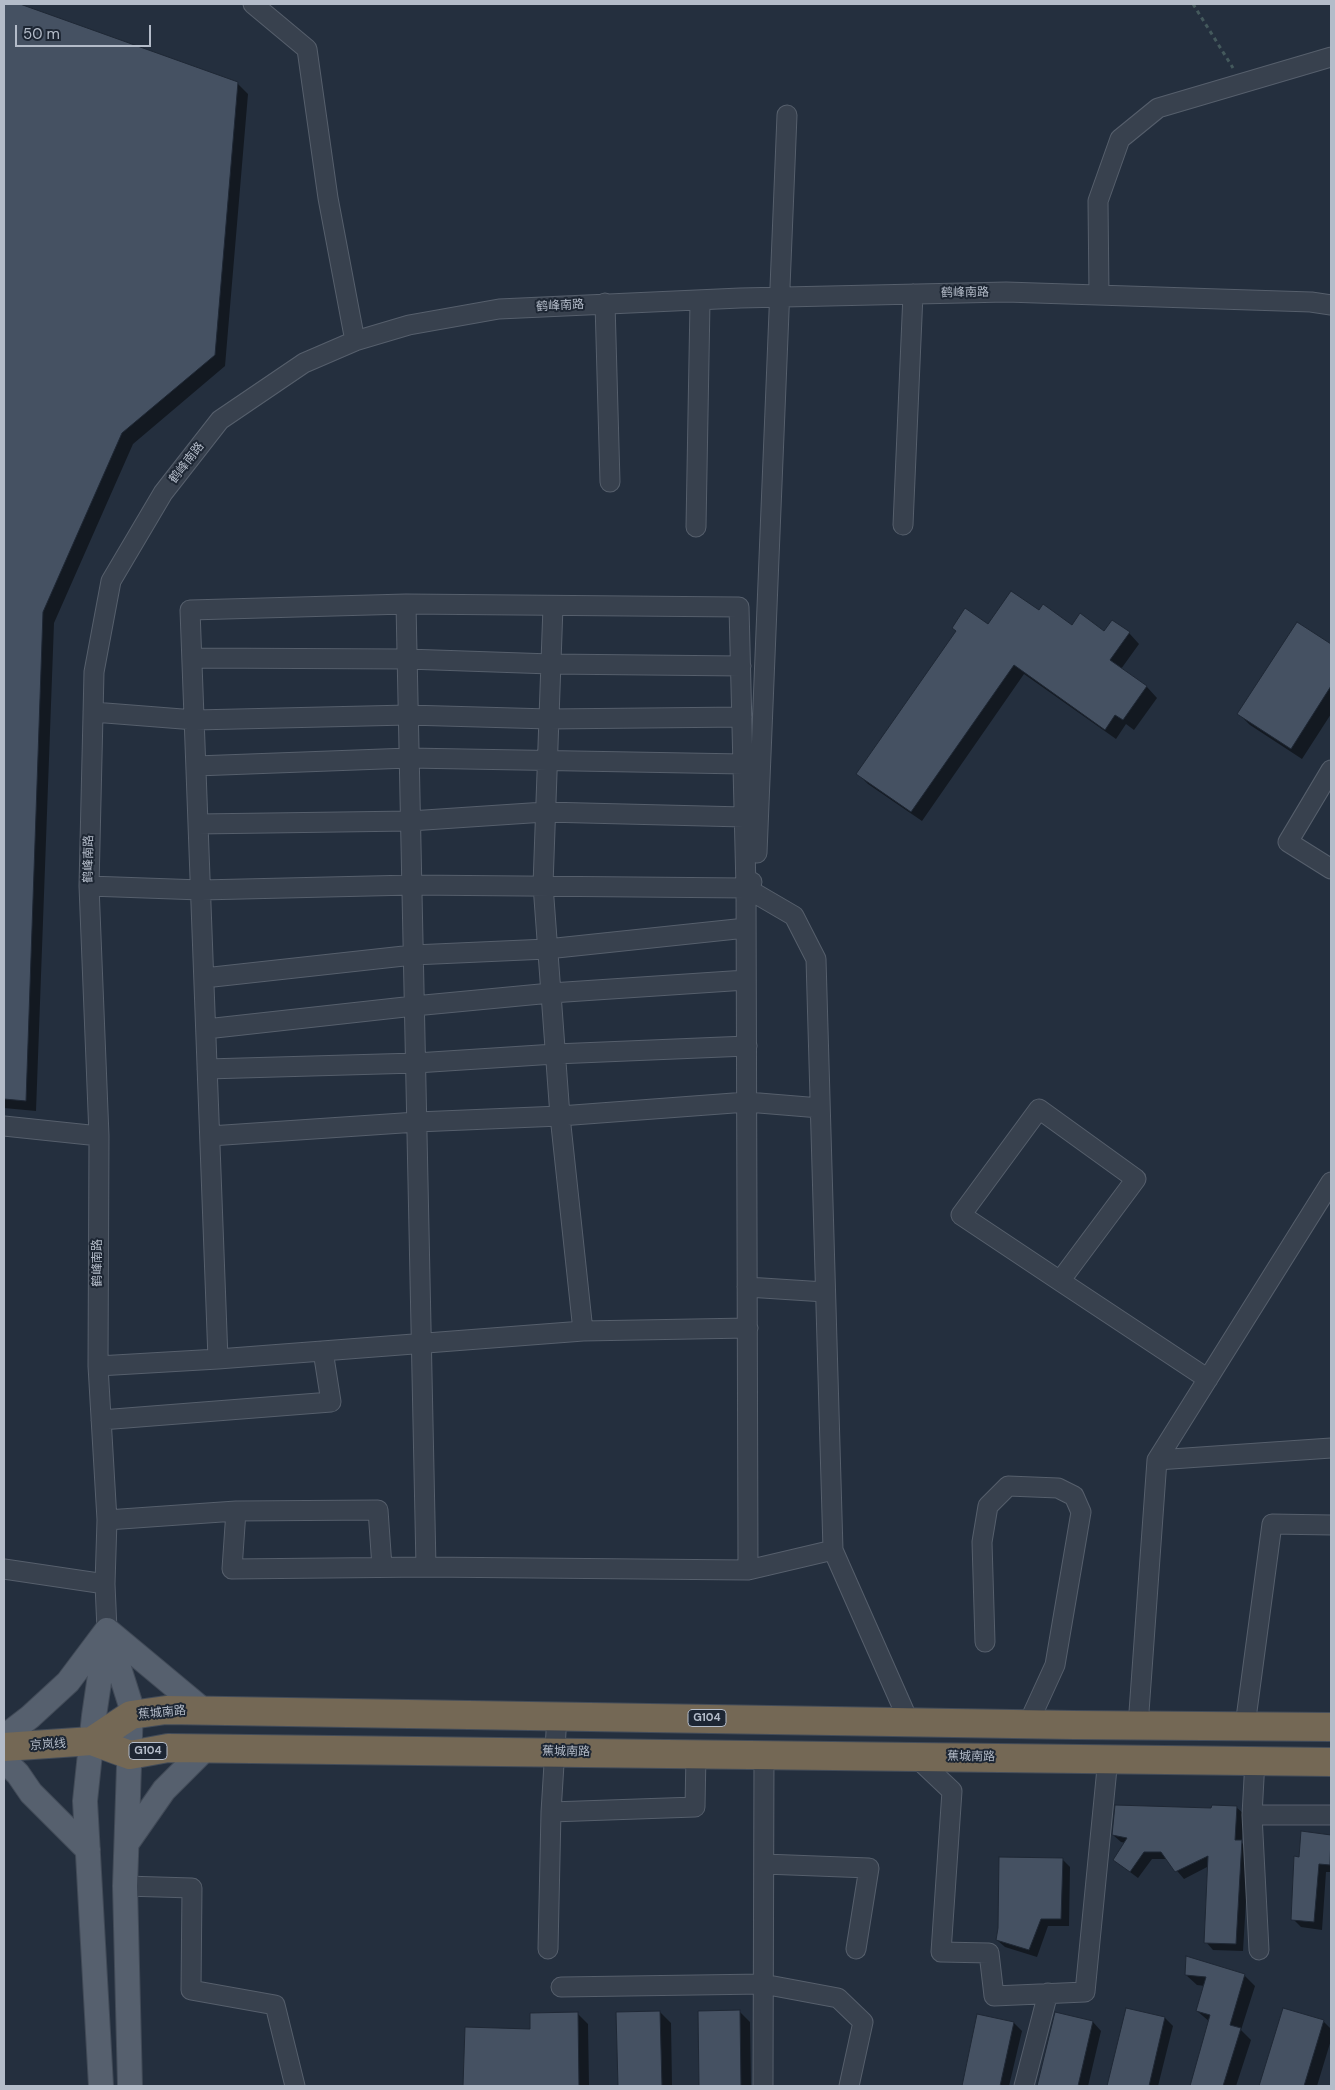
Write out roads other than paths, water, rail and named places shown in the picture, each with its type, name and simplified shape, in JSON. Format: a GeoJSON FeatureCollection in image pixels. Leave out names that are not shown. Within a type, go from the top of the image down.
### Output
{"type":"FeatureCollection","features":[{"type":"Feature","properties":{"kind":"highway","name":"蕉城南路"},"geometry":{"type":"LineString","coordinates":[[92,1742],[131,1715],[166,1710],[1138,1726],[1331,1727]]}},
{"type":"Feature","properties":{"kind":"highway","name":"蕉城南路"},"geometry":{"type":"LineString","coordinates":[[92,1742],[130,1755],[168,1748],[206,1748],[1331,1762]]}},
{"type":"Feature","properties":{"kind":"highway","name":"京岚线"},"geometry":{"type":"LineString","coordinates":[[4,1747],[92,1742]]}},
{"type":"Feature","properties":{"kind":"main road"},"geometry":{"type":"LineString","coordinates":[[107,1630],[203,1710]]}},
{"type":"Feature","properties":{"kind":"main road"},"geometry":{"type":"LineString","coordinates":[[107,1630],[131,1706],[125,1886],[130,2086]]}},
{"type":"Feature","properties":{"kind":"main road"},"geometry":{"type":"LineString","coordinates":[[4,1736],[30,1717],[68,1682],[107,1630]]}},
{"type":"Feature","properties":{"kind":"main road"},"geometry":{"type":"LineString","coordinates":[[101,2086],[85,1801],[94,1716],[107,1630]]}},
{"type":"Feature","properties":{"kind":"main road"},"geometry":{"type":"LineString","coordinates":[[126,1845],[164,1790],[206,1748]]}},
{"type":"Feature","properties":{"kind":"main road"},"geometry":{"type":"LineString","coordinates":[[4,1760],[18,1774],[31,1793],[88,1850]]}},
{"type":"Feature","properties":{"kind":"street"},"geometry":{"type":"LineString","coordinates":[[253,4],[307,49],[328,198],[355,341]]}},
{"type":"Feature","properties":{"kind":"street"},"geometry":{"type":"LineString","coordinates":[[1099,295],[1098,201],[1120,139],[1158,108],[1331,57]]}},
{"type":"Feature","properties":{"kind":"street"},"geometry":{"type":"LineString","coordinates":[[746,888],[756,877],[787,115]]}},
{"type":"Feature","properties":{"kind":"street","name":"鹤峰南路"},"geometry":{"type":"LineString","coordinates":[[107,1630],[105,1584],[107,1520],[98,1366],[99,1136],[89,886],[94,672],[111,581],[164,494],[220,420],[304,363],[355,341],[409,325],[500,309],[605,303],[700,302],[781,297],[1006,292],[1311,302],[1331,305]]}},
{"type":"Feature","properties":{"kind":"street"},"geometry":{"type":"LineString","coordinates":[[903,525],[913,294]]}},
{"type":"Feature","properties":{"kind":"street"},"geometry":{"type":"LineString","coordinates":[[696,527],[700,302]]}},
{"type":"Feature","properties":{"kind":"street"},"geometry":{"type":"LineString","coordinates":[[605,303],[610,482]]}},
{"type":"Feature","properties":{"kind":"street"},"geometry":{"type":"LineString","coordinates":[[406,604],[426,1567]]}},
{"type":"Feature","properties":{"kind":"street"},"geometry":{"type":"LineString","coordinates":[[218,1359],[190,610],[406,604],[739,607],[746,888],[748,1570]]}},
{"type":"Feature","properties":{"kind":"street"},"geometry":{"type":"LineString","coordinates":[[553,606],[543,885],[560,1116],[583,1331]]}},
{"type":"Feature","properties":{"kind":"street"},"geometry":{"type":"LineString","coordinates":[[192,658],[407,659],[551,664],[741,666]]}},
{"type":"Feature","properties":{"kind":"street"},"geometry":{"type":"LineString","coordinates":[[93,712],[195,720],[408,715],[549,719],[742,717]]}},
{"type":"Feature","properties":{"kind":"street"},"geometry":{"type":"LineString","coordinates":[[196,766],[409,758],[743,764]]}},
{"type":"Feature","properties":{"kind":"street"},"geometry":{"type":"LineString","coordinates":[[1331,770],[1288,842],[1331,869]]}},
{"type":"Feature","properties":{"kind":"street"},"geometry":{"type":"LineString","coordinates":[[198,824],[410,821],[546,812],[744,817]]}},
{"type":"Feature","properties":{"kind":"street"},"geometry":{"type":"LineString","coordinates":[[89,886],[201,890],[412,885],[746,888],[794,916],[816,959],[833,1550],[909,1722]]}},
{"type":"Feature","properties":{"kind":"street"},"geometry":{"type":"LineString","coordinates":[[204,978],[413,955],[548,949],[746,928]]}},
{"type":"Feature","properties":{"kind":"street"},"geometry":{"type":"LineString","coordinates":[[206,1029],[551,993],[746,980]]}},
{"type":"Feature","properties":{"kind":"street"},"geometry":{"type":"LineString","coordinates":[[207,1069],[416,1063],[555,1054],[747,1046]]}},
{"type":"Feature","properties":{"kind":"street"},"geometry":{"type":"LineString","coordinates":[[210,1136],[417,1122],[560,1116],[747,1102],[820,1108]]}},
{"type":"Feature","properties":{"kind":"street"},"geometry":{"type":"LineString","coordinates":[[1060,1281],[1136,1179],[1039,1109],[961,1215],[1060,1281],[1208,1379]]}},
{"type":"Feature","properties":{"kind":"street"},"geometry":{"type":"LineString","coordinates":[[4,1126],[99,1136]]}},
{"type":"Feature","properties":{"kind":"street"},"geometry":{"type":"LineString","coordinates":[[1138,1726],[1157,1460],[1331,1182]]}},
{"type":"Feature","properties":{"kind":"street"},"geometry":{"type":"LineString","coordinates":[[747,1287],[826,1292]]}},
{"type":"Feature","properties":{"kind":"street"},"geometry":{"type":"LineString","coordinates":[[98,1366],[218,1359],[583,1331],[748,1328]]}},
{"type":"Feature","properties":{"kind":"street"},"geometry":{"type":"LineString","coordinates":[[101,1420],[331,1402],[323,1351]]}},
{"type":"Feature","properties":{"kind":"street"},"geometry":{"type":"LineString","coordinates":[[1157,1460],[1331,1448]]}},
{"type":"Feature","properties":{"kind":"street"},"geometry":{"type":"LineString","coordinates":[[985,1642],[982,1542],[988,1506],[1008,1486],[1058,1488],[1074,1496],[1081,1512],[1055,1665],[1028,1724]]}},
{"type":"Feature","properties":{"kind":"street"},"geometry":{"type":"LineString","coordinates":[[236,1510],[232,1569],[426,1567],[748,1570],[833,1550]]}},
{"type":"Feature","properties":{"kind":"street"},"geometry":{"type":"LineString","coordinates":[[107,1520],[236,1510],[378,1510],[382,1567]]}},
{"type":"Feature","properties":{"kind":"street"},"geometry":{"type":"LineString","coordinates":[[1245,1726],[1272,1524],[1331,1525]]}},
{"type":"Feature","properties":{"kind":"street"},"geometry":{"type":"LineString","coordinates":[[4,1569],[105,1584]]}},
{"type":"Feature","properties":{"kind":"street"},"geometry":{"type":"LineString","coordinates":[[548,1949],[551,1812],[557,1716]]}},
{"type":"Feature","properties":{"kind":"street"},"geometry":{"type":"LineString","coordinates":[[551,1812],[695,1807],[696,1754]]}},
{"type":"Feature","properties":{"kind":"street"},"geometry":{"type":"LineString","coordinates":[[763,2086],[764,1754]]}},
{"type":"Feature","properties":{"kind":"street"},"geometry":{"type":"LineString","coordinates":[[915,1756],[952,1792],[941,1952],[989,1953],[994,1996],[1085,1992],[1108,1758]]}},
{"type":"Feature","properties":{"kind":"street"},"geometry":{"type":"LineString","coordinates":[[1255,1760],[1252,1816],[1259,1950]]}},
{"type":"Feature","properties":{"kind":"street"},"geometry":{"type":"LineString","coordinates":[[1252,1816],[1331,1815]]}},
{"type":"Feature","properties":{"kind":"street"},"geometry":{"type":"LineString","coordinates":[[764,1864],[868,1868],[856,1949]]}},
{"type":"Feature","properties":{"kind":"street"},"geometry":{"type":"LineString","coordinates":[[125,1886],[192,1888],[192,1990],[275,2005],[295,2086]]}},
{"type":"Feature","properties":{"kind":"street"},"geometry":{"type":"LineString","coordinates":[[561,1987],[764,1984],[838,1998],[863,2022],[849,2086]]}},
{"type":"Feature","properties":{"kind":"street"},"geometry":{"type":"LineString","coordinates":[[1024,2086],[1048,1994]]}}]}
